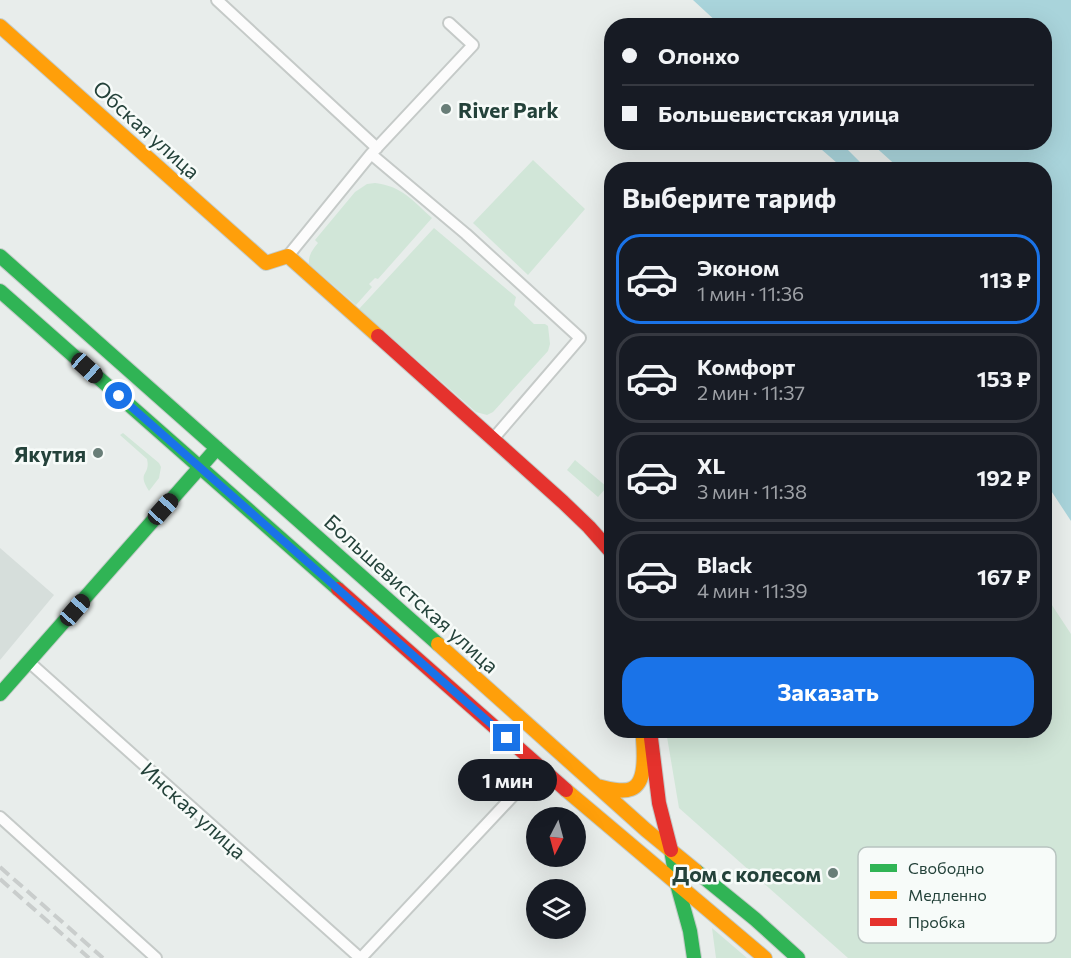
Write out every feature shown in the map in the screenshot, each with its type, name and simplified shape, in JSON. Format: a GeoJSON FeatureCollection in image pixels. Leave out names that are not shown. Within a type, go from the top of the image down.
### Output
{"type":"FeatureCollection","features":[{"type":"Feature","properties":{"kind":"main road","name":"Обская улица"},"geometry":{"type":"LineString","coordinates":[[0,26],[266,263],[288,256]]}},
{"type":"Feature","properties":{"kind":"main road","name":"Большевистская улица"},"geometry":{"type":"LineString","coordinates":[[0,256],[597,786],[798,958]]}},
{"type":"Feature","properties":{"kind":"main road"},"geometry":{"type":"LineString","coordinates":[[288,256],[580,518],[604,543]]}},
{"type":"Feature","properties":{"kind":"main road"},"geometry":{"type":"LineString","coordinates":[[0,291],[540,767],[765,958]]}},
{"type":"Feature","properties":{"kind":"main road"},"geometry":{"type":"LineString","coordinates":[[0,694],[217,448]]}},
{"type":"Feature","properties":{"kind":"main road"},"geometry":{"type":"LineString","coordinates":[[597,786],[616,790],[633,788],[638,785],[643,771],[642,738]]}},
{"type":"Feature","properties":{"kind":"main road"},"geometry":{"type":"LineString","coordinates":[[651,738],[659,803],[690,931],[694,958]]}},
{"type":"Feature","properties":{"kind":"street"},"geometry":{"type":"LineString","coordinates":[[218,0],[374,151],[580,338],[493,439]]}},
{"type":"Feature","properties":{"kind":"street"},"geometry":{"type":"LineString","coordinates":[[288,256],[374,151],[473,45],[449,23]]}},
{"type":"Feature","properties":{"kind":"street","name":"Инская улица"},"geometry":{"type":"LineString","coordinates":[[29,662],[360,958]]}},
{"type":"Feature","properties":{"kind":"street"},"geometry":{"type":"LineString","coordinates":[[360,958],[540,767]]}},
{"type":"Feature","properties":{"kind":"street"},"geometry":{"type":"LineString","coordinates":[[0,817],[156,958]]}},
{"type":"Feature","properties":{"kind":"shaded area"},"geometry":{"type":"Polygon","coordinates":[[[0,548],[54,595],[0,660],[0,548]]]}},
{"type":"Feature","properties":{"kind":"green space"},"geometry":{"type":"Polygon","coordinates":[[[533,160],[585,209],[528,275],[473,223],[533,160]]]}},
{"type":"Feature","properties":{"kind":"green space"},"geometry":{"type":"Polygon","coordinates":[[[375,183],[400,191],[432,218],[378,279],[375,278],[369,284],[372,287],[356,305],[309,264],[309,258],[318,243],[315,240],[355,192],[367,184],[375,183]]]}},
{"type":"Feature","properties":{"kind":"green space"},"geometry":{"type":"Polygon","coordinates":[[[434,228],[516,297],[514,305],[534,324],[548,326],[550,344],[548,351],[493,412],[487,415],[476,412],[359,309],[434,228]]]}},
{"type":"Feature","properties":{"kind":"green space"},"geometry":{"type":"Polygon","coordinates":[[[123,433],[161,467],[159,478],[149,491],[144,480],[147,459],[120,435],[123,433]]]}},
{"type":"Feature","properties":{"kind":"green space"},"geometry":{"type":"Polygon","coordinates":[[[575,460],[604,484],[604,490],[598,497],[567,470],[575,460]]]}},
{"type":"Feature","properties":{"kind":"green space"},"geometry":{"type":"Polygon","coordinates":[[[1052,605],[1071,634],[1071,958],[848,958],[679,808],[667,738],[1052,738],[1052,605]]]}},
{"type":"Feature","properties":{"kind":"green space"},"geometry":{"type":"Polygon","coordinates":[[[712,928],[747,958],[716,958],[712,928]]]}},
{"type":"Feature","properties":{"kind":"water"},"geometry":{"type":"Polygon","coordinates":[[[693,0],[1071,0],[1071,521],[1052,492],[1052,162],[892,162],[879,150],[1052,150],[1052,18],[712,18],[693,0]]]}},
{"type":"Feature","properties":{"kind":"water"},"geometry":{"type":"Polygon","coordinates":[[[822,150],[848,150],[860,162],[836,162],[822,150]]]}},
{"type":"Feature","properties":{"kind":"railway"},"geometry":{"type":"LineString","coordinates":[[0,867],[103,958]]}},
{"type":"Feature","properties":{"kind":"railway"},"geometry":{"type":"LineString","coordinates":[[0,879],[89,958]]}},
{"type":"Feature","properties":{"kind":"traffic: fast"},"geometry":{"type":"LineString","coordinates":[[0,256],[438,644]]}},
{"type":"Feature","properties":{"kind":"traffic: fast"},"geometry":{"type":"LineString","coordinates":[[0,291],[338,589]]}},
{"type":"Feature","properties":{"kind":"traffic: fast"},"geometry":{"type":"LineString","coordinates":[[0,694],[217,448]]}},
{"type":"Feature","properties":{"kind":"traffic: fast"},"geometry":{"type":"LineString","coordinates":[[671,850],[694,958]]}},
{"type":"Feature","properties":{"kind":"traffic: fast"},"geometry":{"type":"LineString","coordinates":[[696,871],[798,958]]}},
{"type":"Feature","properties":{"kind":"traffic: slow"},"geometry":{"type":"LineString","coordinates":[[0,26],[266,263],[288,256],[378,336]]}},
{"type":"Feature","properties":{"kind":"traffic: slow"},"geometry":{"type":"LineString","coordinates":[[438,644],[646,830],[696,871]]}},
{"type":"Feature","properties":{"kind":"traffic: slow"},"geometry":{"type":"LineString","coordinates":[[597,786],[614,790],[631,789],[636,786],[642,774],[643,739]]}},
{"type":"Feature","properties":{"kind":"traffic: slow"},"geometry":{"type":"LineString","coordinates":[[566,790],[765,958]]}},
{"type":"Feature","properties":{"kind":"traffic: jam"},"geometry":{"type":"LineString","coordinates":[[378,336],[563,502],[604,544]]}},
{"type":"Feature","properties":{"kind":"traffic: jam"},"geometry":{"type":"LineString","coordinates":[[338,589],[566,790]]}},
{"type":"Feature","properties":{"kind":"traffic: jam"},"geometry":{"type":"LineString","coordinates":[[651,738],[659,803],[671,850]]}},
{"type":"Feature","properties":{"kind":"place","name":"River Park"},"geometry":{"type":"Point","coordinates":[446,109]}},
{"type":"Feature","properties":{"kind":"place","name":"Якутия"},"geometry":{"type":"Point","coordinates":[98,453]}},
{"type":"Feature","properties":{"kind":"place","name":"Дом с колесом"},"geometry":{"type":"Point","coordinates":[833,873]}},
{"type":"Feature","properties":{"kind":"route"},"geometry":{"type":"LineString","coordinates":[[119,396],[507,738]]}}]}
